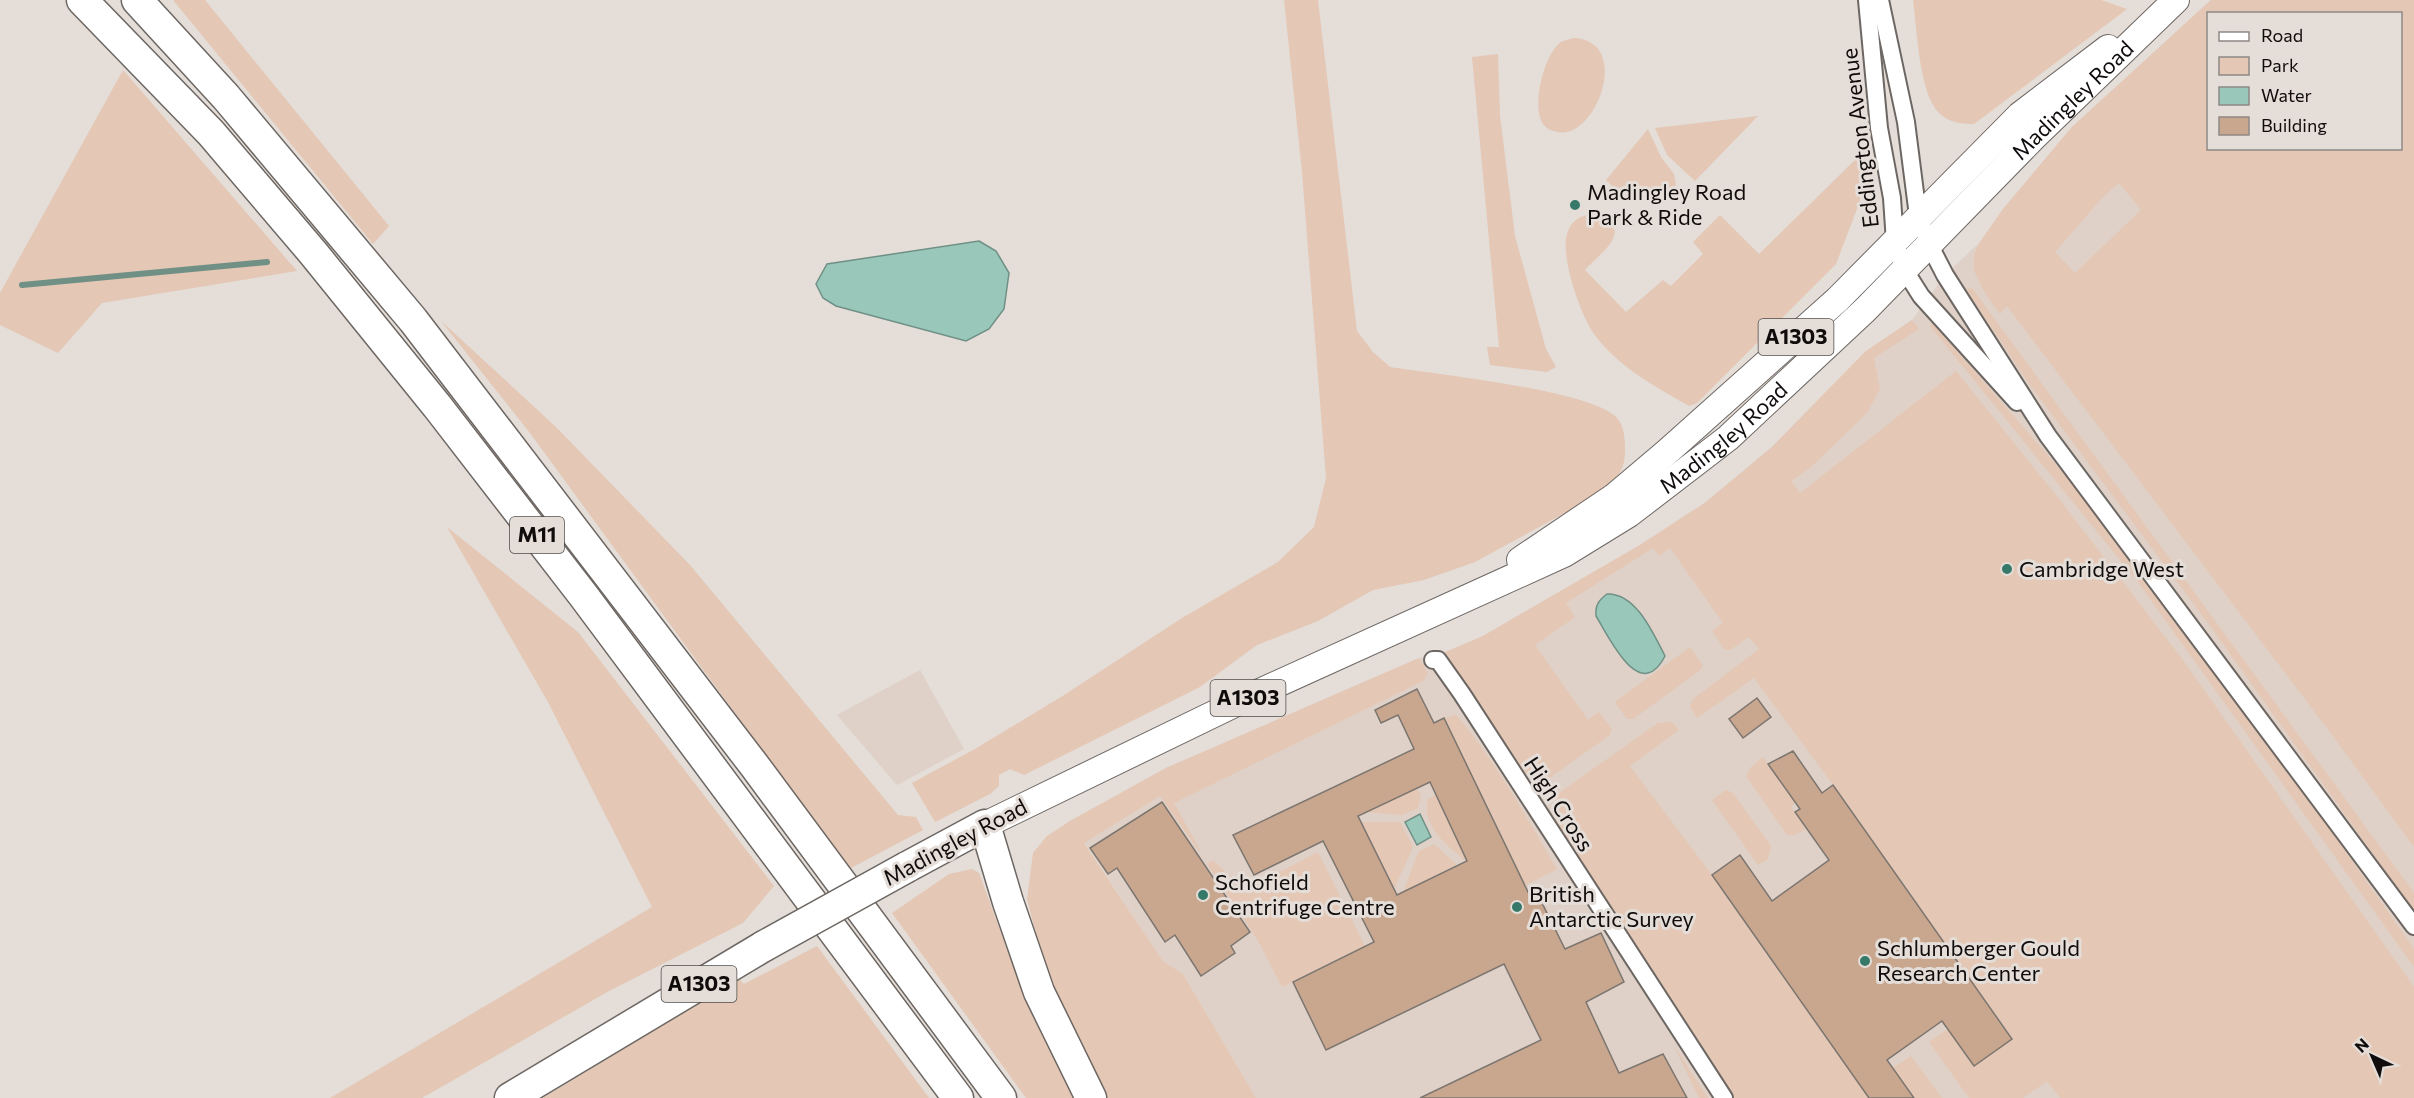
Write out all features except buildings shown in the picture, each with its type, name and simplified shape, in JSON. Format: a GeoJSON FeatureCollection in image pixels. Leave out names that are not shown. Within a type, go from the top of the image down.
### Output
{"type":"FeatureCollection","features":[{"type":"Feature","properties":{"kind":"highway","name":"M11"},"geometry":{"type":"LineString","coordinates":[[82,0],[211,133],[314,254],[437,406],[583,595],[958,1098]]}},
{"type":"Feature","properties":{"kind":"highway","name":"M11"},"geometry":{"type":"LineString","coordinates":[[137,0],[226,97],[413,320],[754,765],[1001,1098]]}},
{"type":"Feature","properties":{"kind":"highway","name":"Madingley Road"},"geometry":{"type":"LineString","coordinates":[[510,1098],[764,946],[985,825]]}},
{"type":"Feature","properties":{"kind":"highway"},"geometry":{"type":"LineString","coordinates":[[985,825],[1008,902],[1039,992],[1091,1098]]}},
{"type":"Feature","properties":{"kind":"main road","name":"Madingley Road"},"geometry":{"type":"LineString","coordinates":[[1419,620],[1531,553],[1615,496],[1837,300],[2020,115],[2089,61],[2168,7]]}},
{"type":"Feature","properties":{"kind":"main road","name":"Madingley Road"},"geometry":{"type":"LineString","coordinates":[[985,825],[1245,699],[1564,554],[1629,514],[1728,438],[1864,310],[2168,7]]}},
{"type":"Feature","properties":{"kind":"street","name":"Eddington Avenue"},"geometry":{"type":"LineString","coordinates":[[1867,0],[1879,128],[1892,198],[1895,242],[1904,269],[1921,296],[2048,436]]}},
{"type":"Feature","properties":{"kind":"street","name":"Eddington Avenue"},"geometry":{"type":"LineString","coordinates":[[1880,0],[1906,122],[1918,216],[1945,275],[2048,436]]}},
{"type":"Feature","properties":{"kind":"street"},"geometry":{"type":"LineString","coordinates":[[2048,436],[2414,926]]}},
{"type":"Feature","properties":{"kind":"street","name":"High Cross"},"geometry":{"type":"LineString","coordinates":[[1433,660],[1438,660],[1462,694],[1724,1098]]}},
{"type":"Feature","properties":{"kind":"shaded area","name":"Cambridge West"},"geometry":{"type":"Polygon","coordinates":[[[2211,0],[2414,0],[2414,1098],[1256,1098],[1183,974],[1163,961],[1070,821],[1166,768],[1419,658],[1443,653],[1483,636],[1640,545],[1706,502],[1772,447],[1866,351],[1912,320],[1945,275],[1980,242],[2003,209],[2072,127],[2211,0]]]}},
{"type":"Feature","properties":{"kind":"shaded area"},"geometry":{"type":"Polygon","coordinates":[[[920,670],[964,749],[897,785],[837,715],[920,670]]]}},
{"type":"Feature","properties":{"kind":"green space"},"geometry":{"type":"Polygon","coordinates":[[[173,0],[205,0],[389,226],[373,244],[173,0]]]}},
{"type":"Feature","properties":{"kind":"green space"},"geometry":{"type":"Polygon","coordinates":[[[1284,0],[1318,0],[1357,331],[1373,352],[1390,367],[1546,391],[1602,408],[1617,418],[1623,428],[1625,456],[1621,470],[1618,476],[1596,496],[1475,562],[1424,580],[1373,590],[1318,621],[1257,645],[1200,687],[1024,775],[1010,769],[999,775],[999,786],[990,794],[935,822],[912,783],[975,749],[1061,697],[1182,618],[1278,562],[1314,527],[1326,478],[1302,172],[1284,0]]]}},
{"type":"Feature","properties":{"kind":"green space"},"geometry":{"type":"Polygon","coordinates":[[[1913,0],[2101,0],[2127,9],[1974,124],[1969,124],[1946,119],[1932,104],[1920,60],[1913,0]]]}},
{"type":"Feature","properties":{"kind":"green space"},"geometry":{"type":"Polygon","coordinates":[[[2211,0],[2414,0],[2414,847],[2007,306],[2000,314],[1986,295],[1974,271],[1974,254],[2003,209],[2072,127],[2211,0]],[[2119,183],[2103,197],[2055,252],[2075,273],[2141,210],[2119,183]]]}},
{"type":"Feature","properties":{"kind":"green space"},"geometry":{"type":"Polygon","coordinates":[[[1574,38],[1592,43],[1602,55],[1605,71],[1602,89],[1595,107],[1585,121],[1572,130],[1556,132],[1549,130],[1543,124],[1540,116],[1538,105],[1541,81],[1549,57],[1555,48],[1561,42],[1574,38]]]}},
{"type":"Feature","properties":{"kind":"green space"},"geometry":{"type":"Polygon","coordinates":[[[1498,54],[1500,116],[1515,236],[1546,349],[1556,367],[1547,372],[1490,365],[1487,347],[1499,347],[1472,57],[1498,54]]]}},
{"type":"Feature","properties":{"kind":"green space"},"geometry":{"type":"Polygon","coordinates":[[[123,70],[297,271],[102,303],[58,353],[0,325],[0,293],[123,70]]]}},
{"type":"Feature","properties":{"kind":"green space"},"geometry":{"type":"Polygon","coordinates":[[[1758,116],[1695,181],[1667,155],[1655,128],[1758,116]]]}},
{"type":"Feature","properties":{"kind":"green space"},"geometry":{"type":"Polygon","coordinates":[[[1648,129],[1661,157],[1674,174],[1676,185],[1656,202],[1628,202],[1606,180],[1648,129]]]}},
{"type":"Feature","properties":{"kind":"green space"},"geometry":{"type":"Polygon","coordinates":[[[1859,156],[1860,201],[1836,264],[1697,403],[1689,406],[1664,392],[1617,359],[1597,338],[1579,304],[1567,262],[1566,239],[1573,222],[1587,216],[1594,216],[1602,218],[1615,231],[1611,242],[1585,270],[1626,312],[1663,280],[1671,286],[1703,254],[1693,242],[1720,215],[1759,254],[1859,156]]]}},
{"type":"Feature","properties":{"kind":"green space"},"geometry":{"type":"Polygon","coordinates":[[[1972,288],[2414,893],[2414,911],[2210,626],[2027,381],[1966,289],[1972,288]]]}},
{"type":"Feature","properties":{"kind":"green space"},"geometry":{"type":"Polygon","coordinates":[[[1912,320],[1919,329],[1874,358],[1880,389],[1867,413],[1810,468],[1791,481],[1800,493],[1956,371],[2060,500],[2183,660],[2414,987],[2414,1098],[2060,1098],[2047,1081],[2023,1098],[1969,1098],[1929,1042],[1948,1029],[1974,1066],[2012,1039],[1833,785],[1754,678],[1697,718],[1690,707],[1693,699],[1759,649],[1749,637],[1730,650],[1724,649],[1712,631],[1723,623],[1670,548],[1659,556],[1653,548],[1566,603],[1575,617],[1535,645],[1588,720],[1599,712],[1612,729],[1610,735],[1548,779],[1523,774],[1453,669],[1443,653],[1483,636],[1640,545],[1706,502],[1772,447],[1866,351],[1912,320]]]}},
{"type":"Feature","properties":{"kind":"green space"},"geometry":{"type":"Polygon","coordinates":[[[441,321],[556,427],[690,565],[898,815],[916,817],[923,830],[849,869],[530,433],[441,321]]]}},
{"type":"Feature","properties":{"kind":"green space"},"geometry":{"type":"Polygon","coordinates":[[[1933,324],[2053,461],[2172,605],[2414,949],[2414,967],[2137,581],[1930,326],[1933,324]]]}},
{"type":"Feature","properties":{"kind":"green space"},"geometry":{"type":"Polygon","coordinates":[[[447,527],[578,632],[774,886],[743,923],[609,991],[422,1098],[330,1098],[652,907],[548,702],[447,527]]]}},
{"type":"Feature","properties":{"kind":"green space"},"geometry":{"type":"Polygon","coordinates":[[[1690,647],[1703,666],[1699,671],[1633,719],[1627,719],[1615,702],[1690,647]]]}},
{"type":"Feature","properties":{"kind":"green space"},"geometry":{"type":"Polygon","coordinates":[[[1419,658],[1428,674],[1423,681],[1174,803],[1199,851],[1160,796],[1084,843],[1163,961],[1183,974],[1256,1098],[1104,1098],[1045,969],[1027,899],[1033,853],[1047,836],[1070,821],[1166,768],[1419,658]]]}},
{"type":"Feature","properties":{"kind":"green space"},"geometry":{"type":"Polygon","coordinates":[[[1456,715],[1484,750],[1557,869],[1525,886],[1444,718],[1456,715]]]}},
{"type":"Feature","properties":{"kind":"green space"},"geometry":{"type":"Polygon","coordinates":[[[1672,722],[1679,730],[1630,766],[1712,875],[1869,1098],[1731,1098],[1552,822],[1551,815],[1556,795],[1658,723],[1672,722]]]}},
{"type":"Feature","properties":{"kind":"green space"},"geometry":{"type":"Polygon","coordinates":[[[1763,757],[1796,802],[1791,807],[1806,829],[1795,835],[1787,835],[1746,776],[1751,767],[1763,757]]]}},
{"type":"Feature","properties":{"kind":"green space"},"geometry":{"type":"Polygon","coordinates":[[[1417,788],[1421,796],[1418,808],[1403,815],[1366,812],[1417,788]]]}},
{"type":"Feature","properties":{"kind":"green space"},"geometry":{"type":"Polygon","coordinates":[[[1726,790],[1733,793],[1771,846],[1768,859],[1758,865],[1712,800],[1726,790]]]}},
{"type":"Feature","properties":{"kind":"green space"},"geometry":{"type":"Polygon","coordinates":[[[1436,795],[1467,862],[1444,842],[1432,827],[1428,818],[1428,799],[1436,795]]]}},
{"type":"Feature","properties":{"kind":"green space"},"geometry":{"type":"Polygon","coordinates":[[[1361,822],[1400,822],[1413,847],[1394,889],[1361,822]]]}},
{"type":"Feature","properties":{"kind":"green space"},"geometry":{"type":"Polygon","coordinates":[[[1434,844],[1457,865],[1403,892],[1419,851],[1434,844]]]}},
{"type":"Feature","properties":{"kind":"green space"},"geometry":{"type":"Polygon","coordinates":[[[1318,852],[1365,946],[1282,987],[1257,939],[1207,864],[1213,860],[1245,890],[1318,852]]]}},
{"type":"Feature","properties":{"kind":"green space"},"geometry":{"type":"Polygon","coordinates":[[[972,869],[979,873],[1007,949],[1012,950],[1075,1098],[1026,1098],[892,913],[949,874],[972,869]]]}},
{"type":"Feature","properties":{"kind":"green space"},"geometry":{"type":"Polygon","coordinates":[[[817,946],[929,1098],[543,1098],[640,1039],[734,974],[744,984],[817,946]]]}},
{"type":"Feature","properties":{"kind":"green space"},"geometry":{"type":"Polygon","coordinates":[[[1674,1046],[1708,1098],[1699,1098],[1674,1046]]]}},
{"type":"Feature","properties":{"kind":"green space"},"geometry":{"type":"Polygon","coordinates":[[[1911,1056],[1942,1098],[1914,1098],[1893,1068],[1911,1056]]]}},
{"type":"Feature","properties":{"kind":"water"},"geometry":{"type":"Polygon","coordinates":[[[979,241],[996,251],[1009,273],[1004,309],[989,329],[966,341],[836,306],[823,298],[816,284],[827,264],[979,241]]]}},
{"type":"Feature","properties":{"kind":"water"},"geometry":{"type":"Polygon","coordinates":[[[1607,594],[1617,595],[1627,600],[1649,626],[1665,656],[1655,669],[1646,673],[1636,670],[1617,651],[1596,616],[1598,603],[1607,594]]]}},
{"type":"Feature","properties":{"kind":"water"},"geometry":{"type":"Polygon","coordinates":[[[1420,814],[1431,837],[1417,845],[1405,822],[1420,814]]]}},
{"type":"Feature","properties":{"kind":"waterway"},"geometry":{"type":"LineString","coordinates":[[22,285],[267,262]]}},
{"type":"Feature","properties":{"kind":"place","name":"Madingley Road Park & Ride"},"geometry":{"type":"Point","coordinates":[1575,205]}},
{"type":"Feature","properties":{"kind":"place","name":"Cambridge West"},"geometry":{"type":"Point","coordinates":[2007,569]}},
{"type":"Feature","properties":{"kind":"place","name":"Schofield Centrifuge Centre"},"geometry":{"type":"Point","coordinates":[1203,895]}},
{"type":"Feature","properties":{"kind":"place","name":"British Antarctic Survey"},"geometry":{"type":"Point","coordinates":[1517,907]}},
{"type":"Feature","properties":{"kind":"place","name":"Schlumberger Gould Research Center"},"geometry":{"type":"Point","coordinates":[1865,961]}}]}
